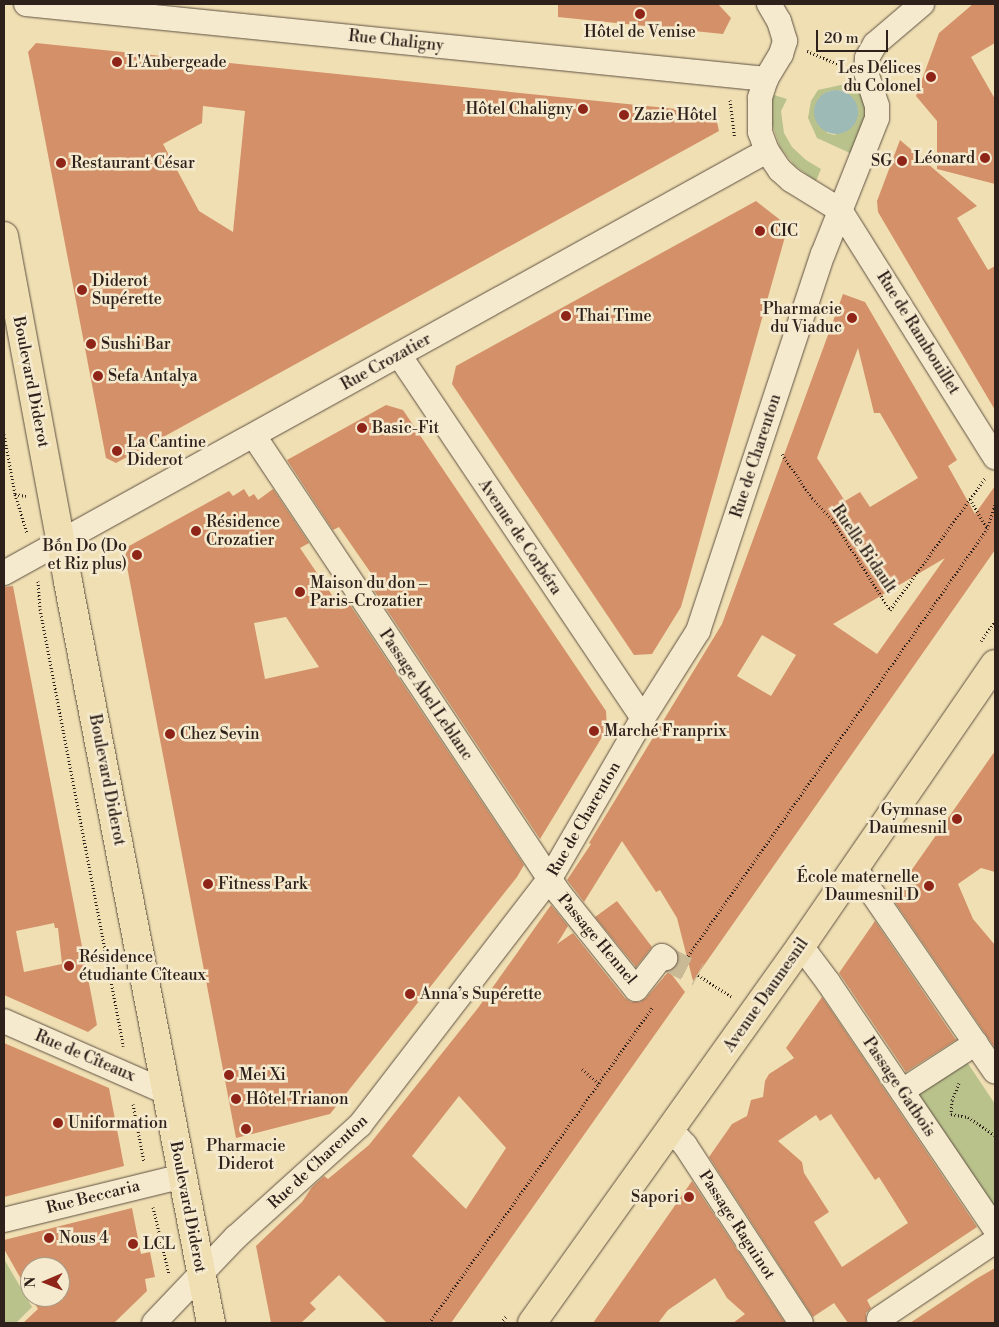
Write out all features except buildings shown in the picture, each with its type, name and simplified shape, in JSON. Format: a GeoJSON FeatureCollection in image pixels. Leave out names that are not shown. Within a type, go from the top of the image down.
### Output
{"type":"FeatureCollection","features":[{"type":"Feature","properties":{"kind":"main road","name":"Boulevard Diderot"},"geometry":{"type":"LineString","coordinates":[[4,236],[211,1323]]}},
{"type":"Feature","properties":{"kind":"main road","name":"Avenue Daumesnil"},"geometry":{"type":"LineString","coordinates":[[532,1323],[801,946],[995,664]]}},
{"type":"Feature","properties":{"kind":"street","name":"Rue Chaligny"},"geometry":{"type":"LineString","coordinates":[[26,4],[766,79]]}},
{"type":"Feature","properties":{"kind":"street"},"geometry":{"type":"LineString","coordinates":[[768,4],[779,22],[785,41],[781,54],[766,79],[760,98],[758,115],[760,132],[767,151],[780,170],[791,180],[840,210]]}},
{"type":"Feature","properties":{"kind":"street"},"geometry":{"type":"LineString","coordinates":[[866,72],[867,58],[875,44],[922,4]]}},
{"type":"Feature","properties":{"kind":"street","name":"Rue de Charenton"},"geometry":{"type":"LineString","coordinates":[[154,1323],[236,1237],[360,1125],[549,880],[643,718],[698,631],[840,210],[877,118],[877,106],[866,72]]}},
{"type":"Feature","properties":{"kind":"street","name":"Rue Crozatier"},"geometry":{"type":"LineString","coordinates":[[4,573],[767,151]]}},
{"type":"Feature","properties":{"kind":"street","name":"Rue de Rambouillet"},"geometry":{"type":"LineString","coordinates":[[840,210],[991,466]]}},
{"type":"Feature","properties":{"kind":"street","name":"Avenue de Corbéra"},"geometry":{"type":"LineString","coordinates":[[399,355],[643,718]]}},
{"type":"Feature","properties":{"kind":"street","name":"Passage Abel Leblanc"},"geometry":{"type":"LineString","coordinates":[[254,436],[549,880]]}},
{"type":"Feature","properties":{"kind":"street"},"geometry":{"type":"LineString","coordinates":[[855,868],[966,1050],[995,1072]]}},
{"type":"Feature","properties":{"kind":"street","name":"Passage Hennel"},"geometry":{"type":"LineString","coordinates":[[549,880],[636,989],[662,956],[675,960]]}},
{"type":"Feature","properties":{"kind":"street","name":"Passage Gatbois"},"geometry":{"type":"LineString","coordinates":[[801,946],[811,957],[995,1229]]}},
{"type":"Feature","properties":{"kind":"street","name":"Rue de Cîteaux"},"geometry":{"type":"LineString","coordinates":[[4,1021],[166,1092]]}},
{"type":"Feature","properties":{"kind":"street"},"geometry":{"type":"LineString","coordinates":[[902,1091],[966,1050]]}},
{"type":"Feature","properties":{"kind":"street","name":"Passage Raguinot"},"geometry":{"type":"LineString","coordinates":[[670,1129],[685,1145],[801,1323]]}},
{"type":"Feature","properties":{"kind":"street","name":"Rue Beccaria"},"geometry":{"type":"LineString","coordinates":[[4,1220],[183,1176]]}},
{"type":"Feature","properties":{"kind":"street"},"geometry":{"type":"LineString","coordinates":[[879,1319],[995,1242]]}},
{"type":"Feature","properties":{"kind":"path"},"geometry":{"type":"LineString","coordinates":[[785,41],[840,65],[866,72]]}},
{"type":"Feature","properties":{"kind":"path"},"geometry":{"type":"LineString","coordinates":[[731,96],[729,105],[737,141]]}},
{"type":"Feature","properties":{"kind":"path","name":"Ruelle Bidault"},"geometry":{"type":"LineString","coordinates":[[765,429],[812,498],[834,522],[890,610],[970,499],[991,466]]}},
{"type":"Feature","properties":{"kind":"path"},"geometry":{"type":"LineString","coordinates":[[4,434],[15,494],[27,532]]}},
{"type":"Feature","properties":{"kind":"path"},"geometry":{"type":"LineString","coordinates":[[970,499],[987,529]]}},
{"type":"Feature","properties":{"kind":"path"},"geometry":{"type":"LineString","coordinates":[[675,960],[987,529],[995,504]]}},
{"type":"Feature","properties":{"kind":"path","name":"Boulevard Diderot"},"geometry":{"type":"LineString","coordinates":[[38,579],[40,609],[125,1053]]}},
{"type":"Feature","properties":{"kind":"path"},"geometry":{"type":"LineString","coordinates":[[698,975],[732,998]]}},
{"type":"Feature","properties":{"kind":"path"},"geometry":{"type":"LineString","coordinates":[[429,1323],[656,1002]]}},
{"type":"Feature","properties":{"kind":"path"},"geometry":{"type":"LineString","coordinates":[[966,1050],[961,1076],[952,1100],[951,1114],[968,1117],[995,1135]]}},
{"type":"Feature","properties":{"kind":"path"},"geometry":{"type":"LineString","coordinates":[[582,1070],[599,1084]]}},
{"type":"Feature","properties":{"kind":"path"},"geometry":{"type":"LineString","coordinates":[[132,1097],[145,1169]]}},
{"type":"Feature","properties":{"kind":"path","name":"Boulevard Diderot"},"geometry":{"type":"LineString","coordinates":[[151,1198],[170,1278]]}},
{"type":"Feature","properties":{"kind":"green space"},"geometry":{"type":"Polygon","coordinates":[[[859,81],[868,113],[852,154],[817,138],[808,118],[811,101],[818,90],[859,81]],[[843,91],[827,92],[827,133],[835,135],[858,110],[853,98],[843,91]]]}},
{"type":"Feature","properties":{"kind":"green space"},"geometry":{"type":"Polygon","coordinates":[[[774,95],[787,99],[781,111],[784,133],[792,147],[806,160],[821,169],[816,181],[794,165],[780,147],[772,124],[770,108],[774,95]]]}},
{"type":"Feature","properties":{"kind":"green space"},"geometry":{"type":"Polygon","coordinates":[[[967,1062],[995,1104],[995,1216],[916,1095],[967,1062]]]}},
{"type":"Feature","properties":{"kind":"green space"},"geometry":{"type":"Polygon","coordinates":[[[4,1259],[20,1286],[20,1307],[32,1307],[16,1323],[4,1323],[4,1259]]]}},
{"type":"Feature","properties":{"kind":"water"},"geometry":{"type":"Polygon","coordinates":[[[832,90],[840,90],[852,96],[858,112],[852,128],[840,134],[832,134],[820,128],[814,116],[814,108],[820,96],[832,90]]]}},
{"type":"Feature","properties":{"kind":"tunnel"},"geometry":{"type":"LineString","coordinates":[[665,958],[698,975]]}},
{"type":"Feature","properties":{"kind":"place","name":"Hôtel de Venise"},"geometry":{"type":"Point","coordinates":[640,14]}},
{"type":"Feature","properties":{"kind":"place","name":"L'Aubergeade"},"geometry":{"type":"Point","coordinates":[117,62]}},
{"type":"Feature","properties":{"kind":"place","name":"Les Délices du Colonel"},"geometry":{"type":"Point","coordinates":[931,77]}},
{"type":"Feature","properties":{"kind":"place","name":"Hôtel Chaligny"},"geometry":{"type":"Point","coordinates":[583,109]}},
{"type":"Feature","properties":{"kind":"place","name":"Zazie Hôtel"},"geometry":{"type":"Point","coordinates":[624,115]}},
{"type":"Feature","properties":{"kind":"place","name":"Léonard"},"geometry":{"type":"Point","coordinates":[985,158]}},
{"type":"Feature","properties":{"kind":"place","name":"SG"},"geometry":{"type":"Point","coordinates":[902,161]}},
{"type":"Feature","properties":{"kind":"place","name":"Restaurant César"},"geometry":{"type":"Point","coordinates":[61,163]}},
{"type":"Feature","properties":{"kind":"place","name":"CIC"},"geometry":{"type":"Point","coordinates":[760,231]}},
{"type":"Feature","properties":{"kind":"place","name":"Diderot Supérette"},"geometry":{"type":"Point","coordinates":[82,290]}},
{"type":"Feature","properties":{"kind":"place","name":"Thai Time"},"geometry":{"type":"Point","coordinates":[566,316]}},
{"type":"Feature","properties":{"kind":"place","name":"Pharmacie du Viaduc"},"geometry":{"type":"Point","coordinates":[852,318]}},
{"type":"Feature","properties":{"kind":"place","name":"Sushi Bar"},"geometry":{"type":"Point","coordinates":[91,344]}},
{"type":"Feature","properties":{"kind":"place","name":"Sefa Antalya"},"geometry":{"type":"Point","coordinates":[98,376]}},
{"type":"Feature","properties":{"kind":"place","name":"Basic-Fit"},"geometry":{"type":"Point","coordinates":[362,428]}},
{"type":"Feature","properties":{"kind":"place","name":"La Cantine Diderot"},"geometry":{"type":"Point","coordinates":[117,451]}},
{"type":"Feature","properties":{"kind":"place","name":"Résidence Crozatier"},"geometry":{"type":"Point","coordinates":[196,531]}},
{"type":"Feature","properties":{"kind":"place","name":"Bốn Do (Do et Riz plus)"},"geometry":{"type":"Point","coordinates":[137,555]}},
{"type":"Feature","properties":{"kind":"place","name":"Maison du don – Paris-Crozatier"},"geometry":{"type":"Point","coordinates":[300,592]}},
{"type":"Feature","properties":{"kind":"place","name":"Marché Franprix"},"geometry":{"type":"Point","coordinates":[594,731]}},
{"type":"Feature","properties":{"kind":"place","name":"Chez Sevin"},"geometry":{"type":"Point","coordinates":[170,734]}},
{"type":"Feature","properties":{"kind":"place","name":"Gymnase Daumesnil"},"geometry":{"type":"Point","coordinates":[957,819]}},
{"type":"Feature","properties":{"kind":"place","name":"Fitness Park"},"geometry":{"type":"Point","coordinates":[208,884]}},
{"type":"Feature","properties":{"kind":"place","name":"École maternelle Daumesnil D"},"geometry":{"type":"Point","coordinates":[929,886]}},
{"type":"Feature","properties":{"kind":"place","name":"Résidence étudiante Cîteaux"},"geometry":{"type":"Point","coordinates":[69,966]}},
{"type":"Feature","properties":{"kind":"place","name":"Anna’s Supérette"},"geometry":{"type":"Point","coordinates":[410,994]}},
{"type":"Feature","properties":{"kind":"place","name":"Mei Xi"},"geometry":{"type":"Point","coordinates":[229,1075]}},
{"type":"Feature","properties":{"kind":"place","name":"Hôtel Trianon"},"geometry":{"type":"Point","coordinates":[236,1099]}},
{"type":"Feature","properties":{"kind":"place","name":"Uniformation"},"geometry":{"type":"Point","coordinates":[58,1123]}},
{"type":"Feature","properties":{"kind":"place","name":"Pharmacie Diderot"},"geometry":{"type":"Point","coordinates":[246,1129]}},
{"type":"Feature","properties":{"kind":"place","name":"Sapori"},"geometry":{"type":"Point","coordinates":[689,1197]}},
{"type":"Feature","properties":{"kind":"place","name":"Nous 4"},"geometry":{"type":"Point","coordinates":[49,1238]}},
{"type":"Feature","properties":{"kind":"place","name":"LCL"},"geometry":{"type":"Point","coordinates":[133,1244]}}]}
